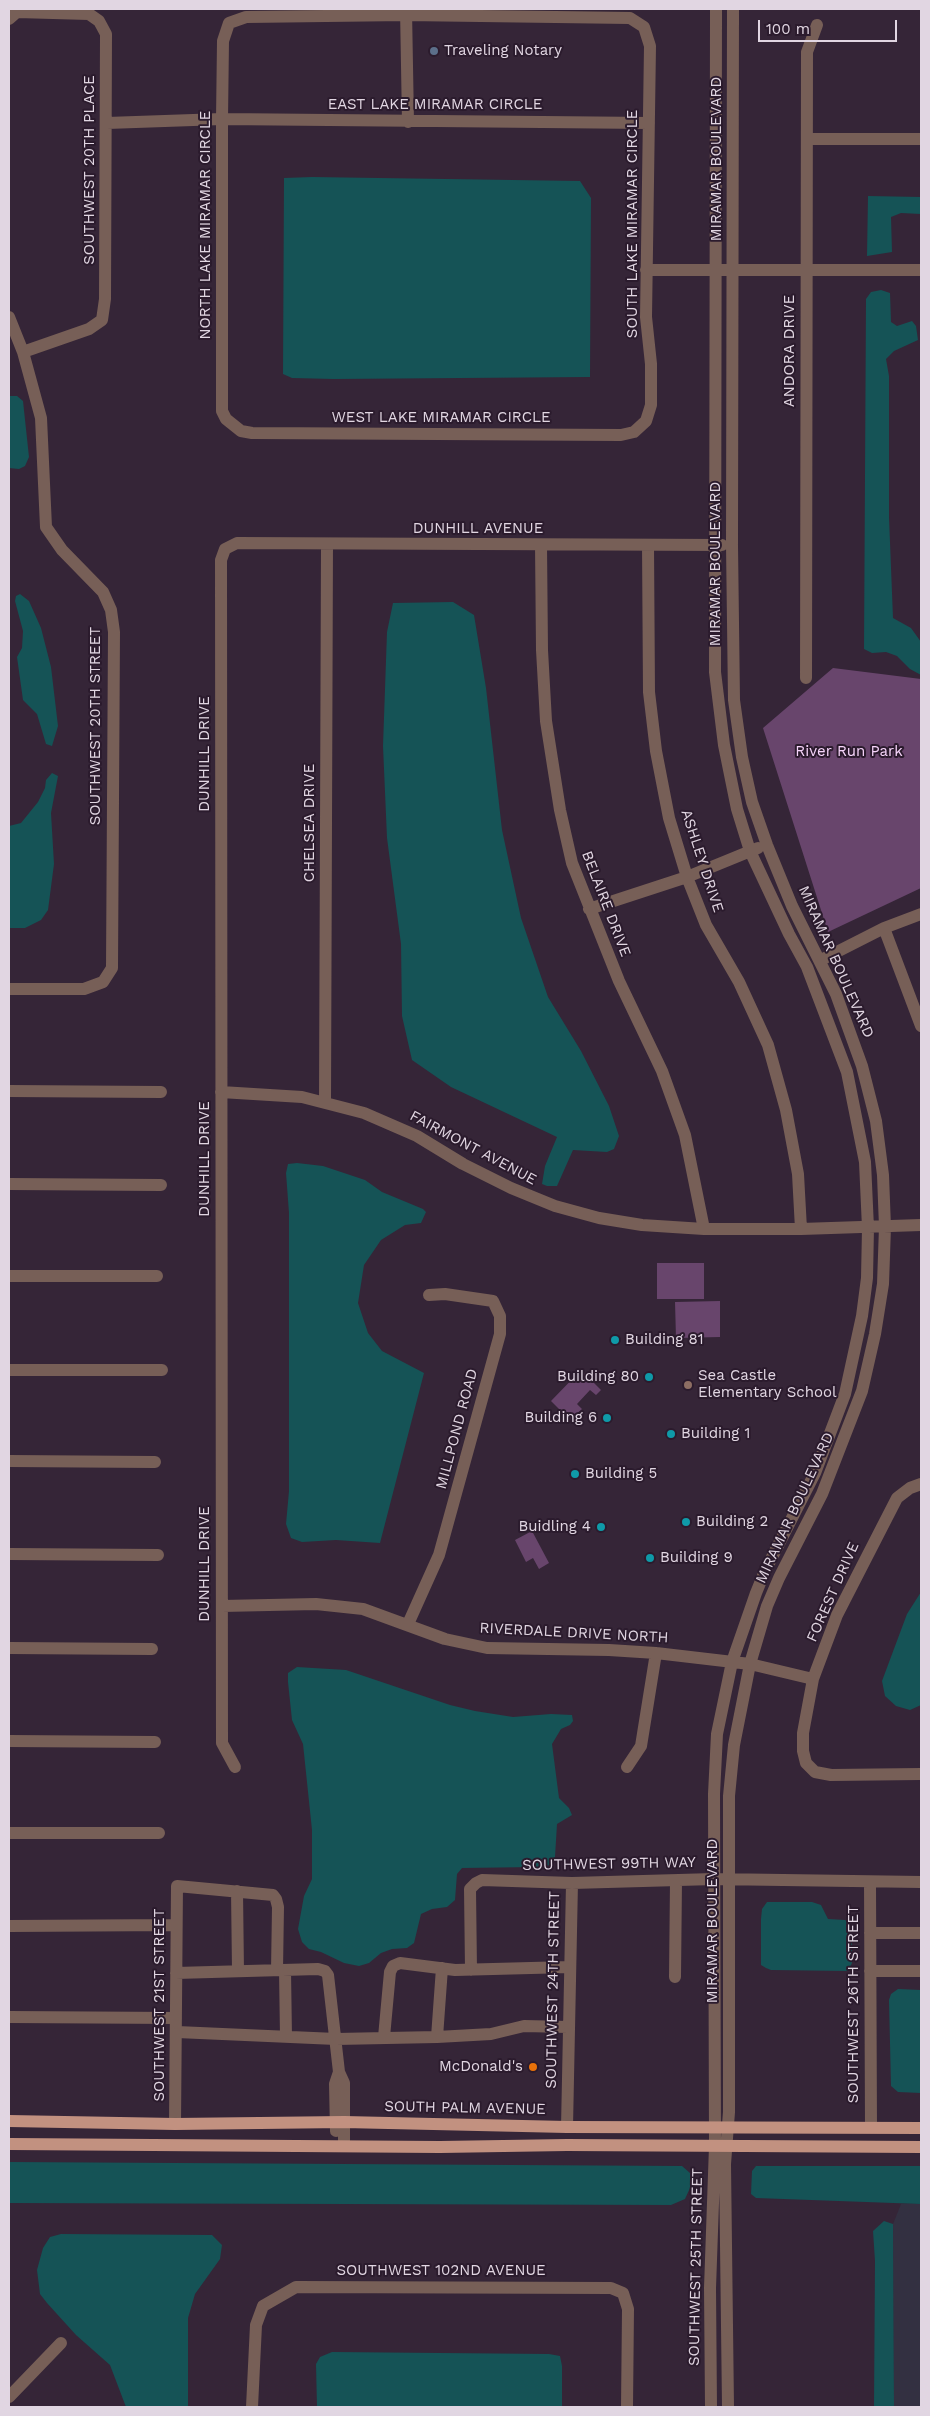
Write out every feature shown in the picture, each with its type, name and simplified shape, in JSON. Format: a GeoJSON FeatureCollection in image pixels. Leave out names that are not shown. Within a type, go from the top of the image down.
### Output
{"type":"FeatureCollection","features":[{"type":"Feature","properties":{"kind":"main road","name":"SOUTH PALM AVENUE"},"geometry":{"type":"LineString","coordinates":[[9,2121],[175,2124],[340,2122],[567,2127],[921,2128]]}},
{"type":"Feature","properties":{"kind":"main road"},"geometry":{"type":"LineString","coordinates":[[9,2144],[921,2147]]}},
{"type":"Feature","properties":{"kind":"street","name":"MIRAMAR BOULEVARD"},"geometry":{"type":"LineString","coordinates":[[714,2128],[714,1879],[715,1757],[717,1734],[732,1662],[765,1571],[815,1473],[845,1394],[862,1316],[867,1278],[868,1228],[865,1162],[847,1072],[807,967],[785,927],[750,852],[729,774],[715,672],[716,9]]}},
{"type":"Feature","properties":{"kind":"street","name":"MIRAMAR BOULEVARD"},"geometry":{"type":"LineString","coordinates":[[720,2146],[728,2128],[731,1775],[738,1714],[767,1606],[779,1578],[822,1494],[862,1391],[875,1334],[883,1284],[886,1228],[883,1175],[876,1121],[862,1066],[852,1033],[821,960],[792,906],[767,845],[748,784],[734,700],[732,545],[733,9]]}},
{"type":"Feature","properties":{"kind":"street","name":"SOUTHWEST 20TH PLACE"},"geometry":{"type":"LineString","coordinates":[[9,19],[17,12],[89,14],[99,21],[106,34],[105,299],[102,320],[89,329],[22,352]]}},
{"type":"Feature","properties":{"kind":"street"},"geometry":{"type":"LineString","coordinates":[[406,12],[408,122]]}},
{"type":"Feature","properties":{"kind":"street","name":"NORTH LAKE MIRAMAR CIRCLE"},"geometry":{"type":"LineString","coordinates":[[232,426],[222,411],[223,41],[229,22],[246,17],[406,12]]}},
{"type":"Feature","properties":{"kind":"street","name":"SOUTH LAKE MIRAMAR CIRCLE"},"geometry":{"type":"LineString","coordinates":[[406,12],[630,18],[644,27],[650,46],[646,317],[651,372],[651,405],[646,421]]}},
{"type":"Feature","properties":{"kind":"street","name":"ANDORA DRIVE"},"geometry":{"type":"LineString","coordinates":[[806,678],[807,52],[817,25]]}},
{"type":"Feature","properties":{"kind":"street","name":"EAST LAKE MIRAMAR CIRCLE"},"geometry":{"type":"LineString","coordinates":[[107,123],[222,119],[649,123]]}},
{"type":"Feature","properties":{"kind":"street"},"geometry":{"type":"LineString","coordinates":[[808,139],[921,139]]}},
{"type":"Feature","properties":{"kind":"street"},"geometry":{"type":"LineString","coordinates":[[646,270],[921,270]]}},
{"type":"Feature","properties":{"kind":"street","name":"SOUTHWEST 20TH STREET"},"geometry":{"type":"LineString","coordinates":[[9,317],[22,352],[41,418],[46,527],[62,550],[103,592],[112,617],[114,642],[112,968],[104,982],[84,989],[9,989]]}},
{"type":"Feature","properties":{"kind":"street","name":"WEST LAKE MIRAMAR CIRCLE"},"geometry":{"type":"LineString","coordinates":[[232,426],[241,431],[252,433],[621,435],[634,432],[646,421]]}},
{"type":"Feature","properties":{"kind":"street","name":"DUNHILL AVENUE"},"geometry":{"type":"LineString","coordinates":[[225,548],[237,543],[542,546],[732,545]]}},
{"type":"Feature","properties":{"kind":"street","name":"CHELSEA DRIVE"},"geometry":{"type":"LineString","coordinates":[[325,1103],[327,544]]}},
{"type":"Feature","properties":{"kind":"street","name":"ASHLEY DRIVE"},"geometry":{"type":"LineString","coordinates":[[648,545],[649,692],[654,741],[669,818],[687,877],[706,926],[739,982],[768,1045],[786,1110],[798,1174],[801,1229]]}},
{"type":"Feature","properties":{"kind":"street","name":"BELAIRE DRIVE"},"geometry":{"type":"LineString","coordinates":[[542,546],[542,650],[546,721],[560,810],[568,846],[589,909],[619,981],[662,1071],[685,1135],[704,1229]]}},
{"type":"Feature","properties":{"kind":"street","name":"DUNHILL DRIVE"},"geometry":{"type":"LineString","coordinates":[[225,548],[221,560],[222,1743],[235,1767]]}},
{"type":"Feature","properties":{"kind":"street"},"geometry":{"type":"LineString","coordinates":[[589,909],[687,877],[767,845]]}},
{"type":"Feature","properties":{"kind":"street"},"geometry":{"type":"LineString","coordinates":[[821,960],[884,928],[921,914]]}},
{"type":"Feature","properties":{"kind":"street"},"geometry":{"type":"LineString","coordinates":[[884,928],[921,1026]]}},
{"type":"Feature","properties":{"kind":"street"},"geometry":{"type":"LineString","coordinates":[[9,1091],[161,1092]]}},
{"type":"Feature","properties":{"kind":"street","name":"FAIRMONT AVENUE"},"geometry":{"type":"LineString","coordinates":[[221,1092],[302,1096],[364,1113],[391,1123],[495,1180],[555,1206],[642,1226],[704,1229],[801,1229],[886,1228],[921,1225]]}},
{"type":"Feature","properties":{"kind":"street"},"geometry":{"type":"LineString","coordinates":[[9,1184],[161,1185]]}},
{"type":"Feature","properties":{"kind":"street"},"geometry":{"type":"LineString","coordinates":[[9,1276],[157,1276]]}},
{"type":"Feature","properties":{"kind":"street","name":"MILLPOND ROAD"},"geometry":{"type":"LineString","coordinates":[[408,1624],[439,1555],[500,1334],[500,1316],[492,1301],[445,1294],[429,1295]]}},
{"type":"Feature","properties":{"kind":"street"},"geometry":{"type":"LineString","coordinates":[[9,1370],[162,1370]]}},
{"type":"Feature","properties":{"kind":"street"},"geometry":{"type":"LineString","coordinates":[[9,1461],[155,1462]]}},
{"type":"Feature","properties":{"kind":"street","name":"FOREST DRIVE"},"geometry":{"type":"LineString","coordinates":[[921,1484],[910,1488],[896,1498],[836,1615],[814,1679],[803,1734],[803,1751],[806,1763],[815,1772],[831,1775],[921,1774]]}},
{"type":"Feature","properties":{"kind":"street"},"geometry":{"type":"LineString","coordinates":[[9,1554],[158,1555]]}},
{"type":"Feature","properties":{"kind":"street","name":"RIVERDALE DRIVE NORTH"},"geometry":{"type":"LineString","coordinates":[[222,1606],[316,1604],[363,1609],[445,1639],[487,1648],[609,1650],[656,1653],[750,1664],[814,1679]]}},
{"type":"Feature","properties":{"kind":"street"},"geometry":{"type":"LineString","coordinates":[[9,1648],[152,1649]]}},
{"type":"Feature","properties":{"kind":"street"},"geometry":{"type":"LineString","coordinates":[[627,1767],[641,1746],[656,1653]]}},
{"type":"Feature","properties":{"kind":"street"},"geometry":{"type":"LineString","coordinates":[[9,1741],[155,1742]]}},
{"type":"Feature","properties":{"kind":"street"},"geometry":{"type":"LineString","coordinates":[[9,1833],[159,1834]]}},
{"type":"Feature","properties":{"kind":"street","name":"SOUTHWEST 99TH WAY"},"geometry":{"type":"LineString","coordinates":[[471,1970],[470,1889],[482,1880],[572,1883],[714,1879],[921,1882]]}},
{"type":"Feature","properties":{"kind":"street"},"geometry":{"type":"LineString","coordinates":[[675,1977],[676,1881]]}},
{"type":"Feature","properties":{"kind":"street","name":"SOUTHWEST 26TH STREET"},"geometry":{"type":"LineString","coordinates":[[870,1882],[871,2127]]}},
{"type":"Feature","properties":{"kind":"street","name":"SOUTHWEST 24TH STREET"},"geometry":{"type":"LineString","coordinates":[[567,2127],[572,1883]]}},
{"type":"Feature","properties":{"kind":"street","name":"SOUTHWEST 21ST STREET"},"geometry":{"type":"LineString","coordinates":[[175,2124],[177,1886],[237,1891]]}},
{"type":"Feature","properties":{"kind":"street"},"geometry":{"type":"LineString","coordinates":[[238,1971],[237,1891],[273,1895],[278,1907],[281,1970],[286,2010],[286,2037]]}},
{"type":"Feature","properties":{"kind":"street"},"geometry":{"type":"LineString","coordinates":[[9,1926],[176,1925]]}},
{"type":"Feature","properties":{"kind":"street"},"geometry":{"type":"LineString","coordinates":[[870,1933],[921,1933]]}},
{"type":"Feature","properties":{"kind":"street"},"geometry":{"type":"LineString","coordinates":[[384,2037],[390,1972],[393,1966],[400,1963],[471,1970],[570,1967]]}},
{"type":"Feature","properties":{"kind":"street"},"geometry":{"type":"LineString","coordinates":[[438,2037],[442,1968]]}},
{"type":"Feature","properties":{"kind":"street"},"geometry":{"type":"LineString","coordinates":[[176,1973],[318,1969],[328,1975],[339,2072],[335,2084],[340,2122],[340,2146]]}},
{"type":"Feature","properties":{"kind":"street"},"geometry":{"type":"LineString","coordinates":[[870,1971],[921,1971]]}},
{"type":"Feature","properties":{"kind":"street"},"geometry":{"type":"LineString","coordinates":[[9,2017],[176,2018]]}},
{"type":"Feature","properties":{"kind":"street"},"geometry":{"type":"LineString","coordinates":[[177,2032],[336,2040],[490,2034],[524,2026],[568,2027]]}},
{"type":"Feature","properties":{"kind":"street","name":"SOUTHWEST 25TH STREET"},"geometry":{"type":"LineString","coordinates":[[714,2128],[720,2146],[728,2407]]}},
{"type":"Feature","properties":{"kind":"street","name":"SOUTHWEST 25TH STREET"},"geometry":{"type":"LineString","coordinates":[[711,2407],[710,2288],[720,2146]]}},
{"type":"Feature","properties":{"kind":"street","name":"SOUTHWEST 102ND AVENUE"},"geometry":{"type":"LineString","coordinates":[[252,2407],[256,2325],[264,2306],[296,2287],[611,2288],[622,2293],[628,2309],[627,2407]]}},
{"type":"Feature","properties":{"kind":"street"},"geometry":{"type":"LineString","coordinates":[[14,2407],[9,2397],[61,2343]]}},
{"type":"Feature","properties":{"kind":"shaded area"},"geometry":{"type":"Polygon","coordinates":[[[284,178],[580,181],[591,198],[590,377],[334,379],[292,378],[283,374],[284,178]]]}},
{"type":"Feature","properties":{"kind":"shaded area"},"geometry":{"type":"Polygon","coordinates":[[[868,196],[921,197],[921,214],[901,213],[891,217],[892,252],[867,256],[868,196]]]}},
{"type":"Feature","properties":{"kind":"shaded area"},"geometry":{"type":"Polygon","coordinates":[[[881,290],[890,293],[891,322],[897,326],[912,321],[916,326],[918,340],[894,351],[886,359],[889,376],[889,517],[893,618],[911,628],[921,642],[921,675],[910,669],[897,656],[886,652],[872,653],[864,649],[866,299],[871,292],[881,290]]]}},
{"type":"Feature","properties":{"kind":"shaded area"},"geometry":{"type":"Polygon","coordinates":[[[9,396],[17,396],[23,401],[29,457],[25,466],[19,469],[9,468],[9,396]]]}},
{"type":"Feature","properties":{"kind":"shaded area"},"geometry":{"type":"Polygon","coordinates":[[[20,594],[29,601],[41,628],[51,667],[58,726],[52,746],[46,744],[37,714],[23,700],[17,657],[22,648],[23,631],[15,601],[16,596],[20,594]]]}},
{"type":"Feature","properties":{"kind":"shaded area"},"geometry":{"type":"Polygon","coordinates":[[[453,602],[474,615],[486,688],[502,830],[521,918],[548,997],[581,1051],[609,1106],[619,1136],[614,1149],[607,1152],[573,1150],[557,1186],[542,1184],[545,1166],[557,1137],[451,1087],[412,1060],[402,1016],[401,944],[387,838],[383,746],[387,632],[393,603],[453,602]]]}},
{"type":"Feature","properties":{"kind":"shaded area"},"geometry":{"type":"Polygon","coordinates":[[[52,773],[58,776],[51,813],[54,864],[48,910],[41,920],[25,928],[9,928],[9,826],[21,823],[38,802],[45,788],[46,780],[52,773]]]}},
{"type":"Feature","properties":{"kind":"shaded area"},"geometry":{"type":"Polygon","coordinates":[[[297,1163],[323,1166],[365,1180],[382,1192],[426,1212],[421,1223],[405,1225],[381,1240],[364,1265],[358,1303],[368,1333],[382,1351],[424,1373],[380,1543],[336,1540],[302,1542],[291,1538],[286,1524],[289,1491],[289,1213],[286,1173],[288,1164],[297,1163]]]}},
{"type":"Feature","properties":{"kind":"shaded area"},"geometry":{"type":"Polygon","coordinates":[[[921,1592],[921,1705],[910,1710],[896,1706],[885,1696],[882,1681],[907,1614],[921,1592]]]}},
{"type":"Feature","properties":{"kind":"shaded area"},"geometry":{"type":"Polygon","coordinates":[[[297,1667],[346,1670],[450,1705],[475,1711],[513,1717],[551,1714],[572,1715],[573,1721],[570,1725],[561,1729],[552,1744],[559,1798],[569,1808],[572,1815],[557,1824],[555,1857],[550,1865],[537,1867],[462,1868],[457,1874],[455,1900],[447,1907],[432,1909],[421,1914],[414,1943],[407,1948],[392,1949],[381,1953],[369,1963],[359,1966],[344,1963],[321,1952],[309,1949],[302,1942],[298,1929],[304,1896],[312,1879],[312,1830],[303,1744],[292,1720],[288,1682],[288,1673],[297,1667]]]}},
{"type":"Feature","properties":{"kind":"shaded area"},"geometry":{"type":"Polygon","coordinates":[[[767,1902],[812,1902],[821,1905],[828,1919],[845,1920],[850,1923],[852,1929],[852,1963],[848,1971],[771,1970],[761,1965],[761,1919],[762,1909],[767,1902]]]}},
{"type":"Feature","properties":{"kind":"shaded area"},"geometry":{"type":"Polygon","coordinates":[[[898,1989],[921,1990],[921,2093],[898,2092],[891,2086],[889,2000],[891,1994],[898,1989]]]}},
{"type":"Feature","properties":{"kind":"shaded area"},"geometry":{"type":"Polygon","coordinates":[[[9,2162],[682,2166],[690,2173],[690,2188],[685,2199],[671,2205],[9,2203],[9,2162]]]}},
{"type":"Feature","properties":{"kind":"shaded area"},"geometry":{"type":"Polygon","coordinates":[[[756,2166],[921,2166],[921,2204],[756,2198],[751,2194],[752,2171],[756,2166]]]}},
{"type":"Feature","properties":{"kind":"shaded area"},"geometry":{"type":"Polygon","coordinates":[[[901,2204],[921,2204],[921,2407],[894,2407],[893,2224],[901,2204]]]}},
{"type":"Feature","properties":{"kind":"shaded area"},"geometry":{"type":"Polygon","coordinates":[[[884,2221],[893,2224],[894,2407],[874,2407],[875,2261],[873,2231],[884,2221]]]}},
{"type":"Feature","properties":{"kind":"shaded area"},"geometry":{"type":"Polygon","coordinates":[[[61,2234],[212,2235],[222,2245],[220,2259],[195,2294],[188,2318],[188,2407],[126,2407],[110,2365],[76,2335],[40,2294],[37,2270],[43,2248],[50,2237],[61,2234]]]}},
{"type":"Feature","properties":{"kind":"shaded area"},"geometry":{"type":"Polygon","coordinates":[[[332,2352],[549,2354],[560,2356],[562,2366],[562,2407],[317,2407],[316,2364],[320,2357],[332,2352]]]}},
{"type":"Feature","properties":{"kind":"green space","name":"River Run Park"},"geometry":{"type":"Polygon","coordinates":[[[833,668],[921,679],[921,888],[828,932],[763,728],[833,668]]]}},
{"type":"Feature","properties":{"kind":"green space"},"geometry":{"type":"Polygon","coordinates":[[[657,1263],[704,1263],[704,1299],[657,1299],[657,1263]]]}},
{"type":"Feature","properties":{"kind":"green space"},"geometry":{"type":"Polygon","coordinates":[[[720,1301],[720,1337],[676,1338],[675,1302],[720,1301]]]}},
{"type":"Feature","properties":{"kind":"green space"},"geometry":{"type":"Polygon","coordinates":[[[581,1370],[601,1390],[596,1395],[590,1390],[577,1404],[582,1409],[570,1420],[551,1401],[581,1370]]]}},
{"type":"Feature","properties":{"kind":"green space"},"geometry":{"type":"Polygon","coordinates":[[[532,1531],[549,1563],[539,1569],[533,1558],[526,1562],[515,1540],[532,1531]]]}},
{"type":"Feature","properties":{"kind":"place","name":"Traveling Notary"},"geometry":{"type":"Point","coordinates":[434,51]}},
{"type":"Feature","properties":{"kind":"place","name":"Building 81"},"geometry":{"type":"Point","coordinates":[615,1340]}},
{"type":"Feature","properties":{"kind":"place","name":"Building 80"},"geometry":{"type":"Point","coordinates":[649,1377]}},
{"type":"Feature","properties":{"kind":"place","name":"Sea Castle Elementary School"},"geometry":{"type":"Point","coordinates":[688,1385]}},
{"type":"Feature","properties":{"kind":"place","name":"Building 6"},"geometry":{"type":"Point","coordinates":[607,1418]}},
{"type":"Feature","properties":{"kind":"place","name":"Building 1"},"geometry":{"type":"Point","coordinates":[671,1434]}},
{"type":"Feature","properties":{"kind":"place","name":"Building 5"},"geometry":{"type":"Point","coordinates":[575,1474]}},
{"type":"Feature","properties":{"kind":"place","name":"Building 2"},"geometry":{"type":"Point","coordinates":[686,1522]}},
{"type":"Feature","properties":{"kind":"place","name":"Buidling 4"},"geometry":{"type":"Point","coordinates":[601,1527]}},
{"type":"Feature","properties":{"kind":"place","name":"Building 9"},"geometry":{"type":"Point","coordinates":[650,1558]}},
{"type":"Feature","properties":{"kind":"place","name":"McDonald's"},"geometry":{"type":"Point","coordinates":[533,2067]}}]}
